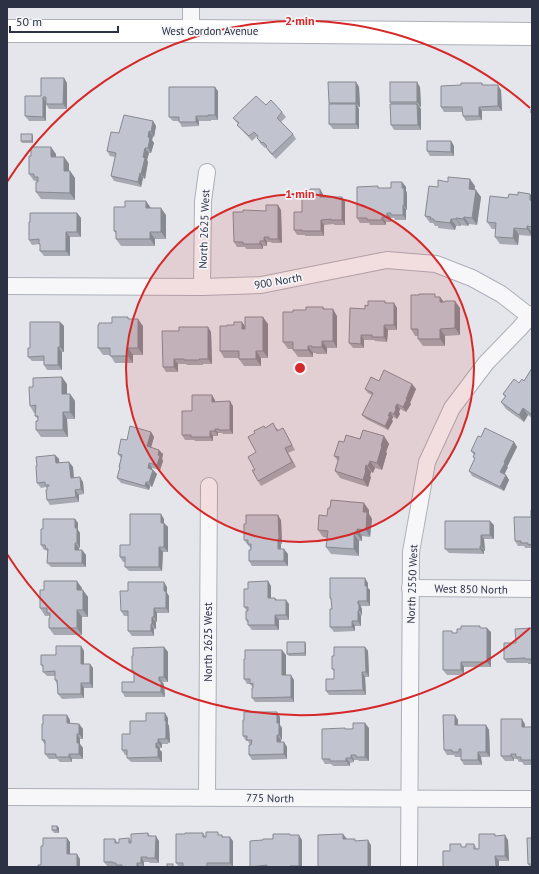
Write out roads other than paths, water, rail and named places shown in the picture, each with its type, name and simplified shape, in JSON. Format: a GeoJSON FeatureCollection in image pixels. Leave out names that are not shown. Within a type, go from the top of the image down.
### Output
{"type":"FeatureCollection","features":[{"type":"Feature","properties":{"kind":"main road","name":"West Gordon Avenue"},"geometry":{"type":"LineString","coordinates":[[7,31],[532,34]]}},
{"type":"Feature","properties":{"kind":"street"},"geometry":{"type":"LineString","coordinates":[[191,7],[191,31]]}},
{"type":"Feature","properties":{"kind":"street","name":"North 2625 West"},"geometry":{"type":"LineString","coordinates":[[202,287],[203,201],[207,172]]}},
{"type":"Feature","properties":{"kind":"street","name":"900 North"},"geometry":{"type":"LineString","coordinates":[[7,286],[202,287],[261,285],[387,260],[436,264],[472,278],[501,294],[531,316]]}},
{"type":"Feature","properties":{"kind":"street","name":"North 2550 West"},"geometry":{"type":"LineString","coordinates":[[409,867],[411,552],[427,462],[452,408],[486,363],[531,316]]}},
{"type":"Feature","properties":{"kind":"street","name":"North 2625 West"},"geometry":{"type":"LineString","coordinates":[[208,797],[209,486]]}},
{"type":"Feature","properties":{"kind":"street","name":"West 850 North"},"geometry":{"type":"LineString","coordinates":[[410,588],[532,589]]}},
{"type":"Feature","properties":{"kind":"street","name":"775 North"},"geometry":{"type":"LineString","coordinates":[[7,797],[532,799]]}}]}
